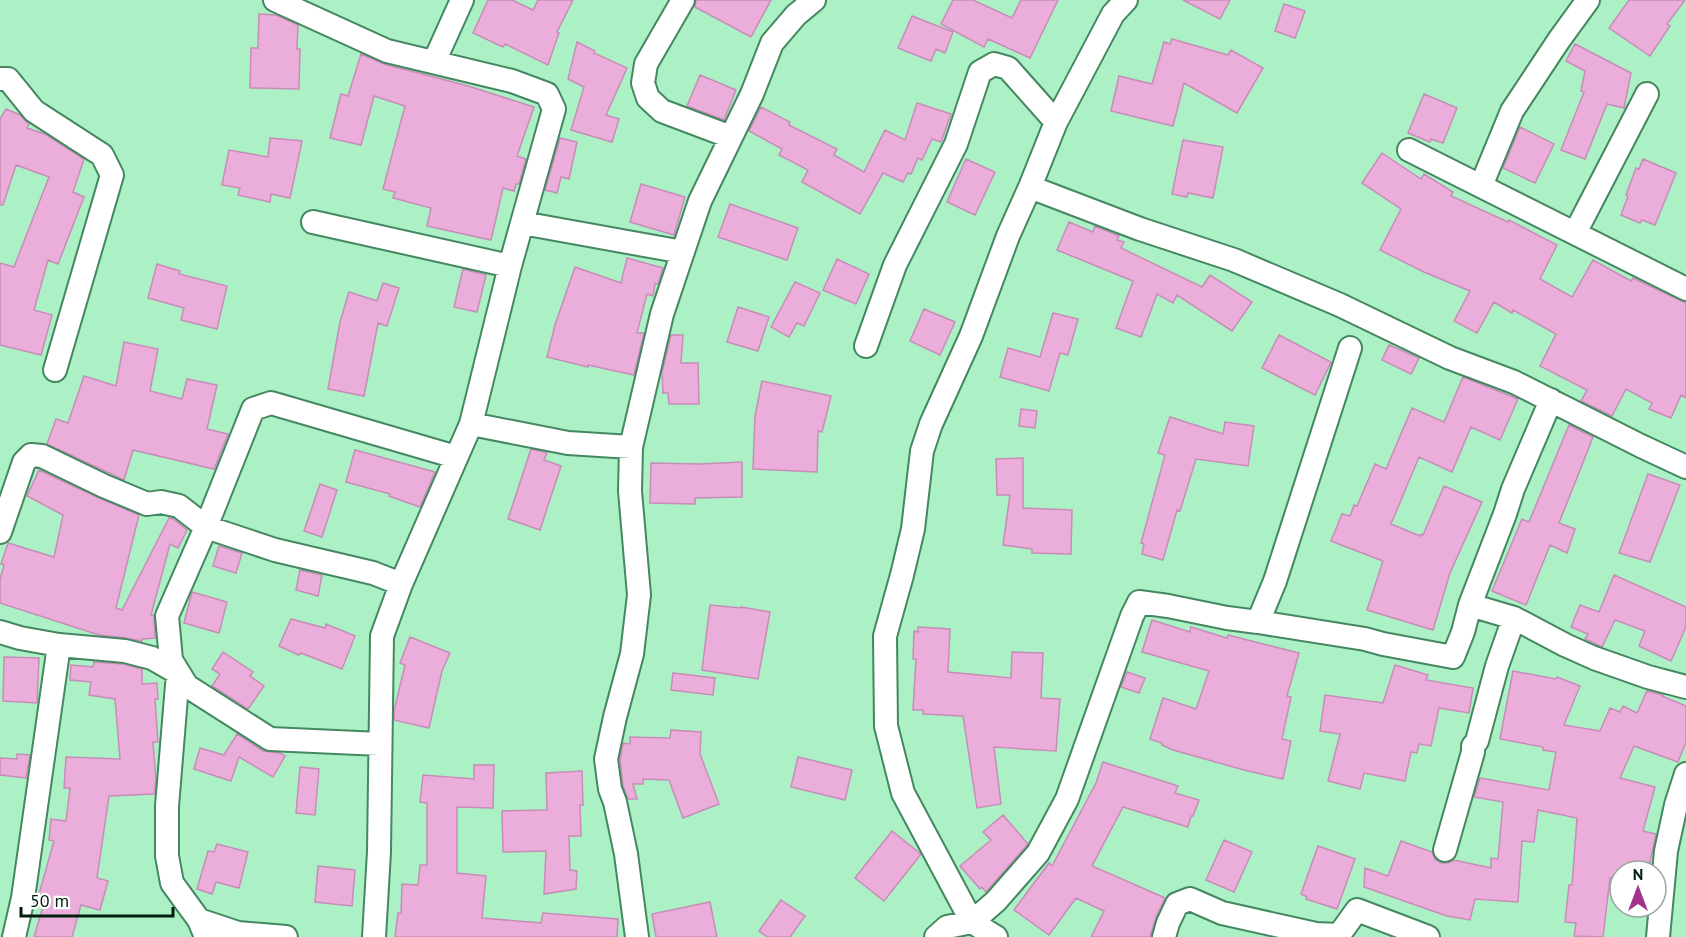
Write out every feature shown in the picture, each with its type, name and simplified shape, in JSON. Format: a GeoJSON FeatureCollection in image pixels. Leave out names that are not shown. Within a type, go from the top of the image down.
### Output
{"type":"FeatureCollection","features":[{"type":"Feature","properties":{"kind":"street"},"geometry":{"type":"LineString","coordinates":[[275,0],[313,9],[387,51],[512,81],[547,94],[554,109],[510,266],[471,424],[401,584],[382,636],[379,852],[374,937]]}},
{"type":"Feature","properties":{"kind":"street"},"geometry":{"type":"LineString","coordinates":[[434,62],[462,0]]}},
{"type":"Feature","properties":{"kind":"street"},"geometry":{"type":"LineString","coordinates":[[683,0],[646,64],[643,83],[648,98],[662,111],[731,137]]}},
{"type":"Feature","properties":{"kind":"street"},"geometry":{"type":"LineString","coordinates":[[637,937],[626,854],[610,789],[606,759],[632,654],[639,596],[630,491],[630,447],[662,314],[700,201],[752,94],[772,43],[796,15],[814,0]]}},
{"type":"Feature","properties":{"kind":"street"},"geometry":{"type":"LineString","coordinates":[[996,937],[972,922],[903,793],[886,726],[885,636],[913,529],[922,451],[931,424],[971,336],[1008,236],[1056,122],[1113,14],[1126,0]]}},
{"type":"Feature","properties":{"kind":"street"},"geometry":{"type":"LineString","coordinates":[[1481,186],[1512,111],[1588,0]]}},
{"type":"Feature","properties":{"kind":"street"},"geometry":{"type":"LineString","coordinates":[[866,346],[895,264],[956,144],[980,72],[994,64],[1008,68],[1056,122]]}},
{"type":"Feature","properties":{"kind":"street"},"geometry":{"type":"LineString","coordinates":[[0,79],[8,79],[34,111],[102,155],[112,175],[55,370]]}},
{"type":"Feature","properties":{"kind":"street"},"geometry":{"type":"LineString","coordinates":[[1575,233],[1647,94]]}},
{"type":"Feature","properties":{"kind":"street"},"geometry":{"type":"LineString","coordinates":[[1409,150],[1686,289]]}},
{"type":"Feature","properties":{"kind":"street"},"geometry":{"type":"LineString","coordinates":[[1030,187],[1140,229],[1234,260],[1340,305],[1450,358],[1514,382],[1641,446],[1685,463]]}},
{"type":"Feature","properties":{"kind":"street"},"geometry":{"type":"LineString","coordinates":[[313,222],[510,266]]}},
{"type":"Feature","properties":{"kind":"street"},"geometry":{"type":"LineString","coordinates":[[522,224],[683,252]]}},
{"type":"Feature","properties":{"kind":"street"},"geometry":{"type":"LineString","coordinates":[[1258,622],[1275,581],[1350,348]]}},
{"type":"Feature","properties":{"kind":"street"},"geometry":{"type":"LineString","coordinates":[[936,937],[946,927],[972,922],[996,901],[1038,853],[1067,799],[1139,602],[1365,639],[1453,657],[1513,489],[1551,400]]}},
{"type":"Feature","properties":{"kind":"street"},"geometry":{"type":"LineString","coordinates":[[380,744],[270,739],[188,686],[171,660],[167,616],[206,527],[253,409],[271,403],[456,458]]}},
{"type":"Feature","properties":{"kind":"street"},"geometry":{"type":"LineString","coordinates":[[471,424],[568,443],[630,447]]}},
{"type":"Feature","properties":{"kind":"street"},"geometry":{"type":"LineString","coordinates":[[0,531],[6,497],[24,462],[31,455],[42,456],[147,504],[160,502],[179,506],[206,527],[275,550],[373,573],[401,584]]}},
{"type":"Feature","properties":{"kind":"street"},"geometry":{"type":"LineString","coordinates":[[1470,605],[1514,618],[1594,658],[1648,677],[1686,687]]}},
{"type":"Feature","properties":{"kind":"street"},"geometry":{"type":"LineString","coordinates":[[1445,850],[1473,746],[1477,741],[1497,666],[1514,618]]}},
{"type":"Feature","properties":{"kind":"street"},"geometry":{"type":"LineString","coordinates":[[0,632],[59,645],[125,651],[153,658],[178,673]]}},
{"type":"Feature","properties":{"kind":"street"},"geometry":{"type":"LineString","coordinates":[[14,937],[23,897],[59,645]]}},
{"type":"Feature","properties":{"kind":"street"},"geometry":{"type":"LineString","coordinates":[[178,673],[167,806],[167,856],[172,883],[202,928],[286,937]]}},
{"type":"Feature","properties":{"kind":"street"},"geometry":{"type":"LineString","coordinates":[[1658,937],[1666,851],[1676,805],[1686,774]]}},
{"type":"Feature","properties":{"kind":"street"},"geometry":{"type":"LineString","coordinates":[[1164,937],[1178,904],[1190,899],[1221,913],[1316,934],[1338,936],[1357,910],[1428,937]]}},
{"type":"Feature","properties":{"kind":"building"},"geometry":{"type":"Polygon","coordinates":[[[488,0],[512,0],[533,10],[538,0],[573,0],[557,32],[559,33],[548,65],[505,44],[503,47],[473,33],[488,0]]]}},
{"type":"Feature","properties":{"kind":"building"},"geometry":{"type":"Polygon","coordinates":[[[696,0],[771,0],[751,37],[695,7],[696,0]]]}},
{"type":"Feature","properties":{"kind":"building"},"geometry":{"type":"Polygon","coordinates":[[[953,0],[973,0],[1012,18],[1021,0],[1058,0],[1030,58],[988,39],[984,47],[941,24],[953,0]]]}},
{"type":"Feature","properties":{"kind":"building"},"geometry":{"type":"Polygon","coordinates":[[[1183,0],[1230,0],[1220,19],[1183,0]]]}},
{"type":"Feature","properties":{"kind":"building"},"geometry":{"type":"Polygon","coordinates":[[[1629,0],[1685,0],[1667,24],[1670,26],[1650,56],[1609,28],[1629,0]]]}},
{"type":"Feature","properties":{"kind":"building"},"geometry":{"type":"Polygon","coordinates":[[[1284,4],[1305,11],[1295,38],[1275,31],[1284,4]]]}},
{"type":"Feature","properties":{"kind":"building"},"geometry":{"type":"Polygon","coordinates":[[[259,14],[276,15],[298,25],[299,89],[250,88],[251,48],[258,48],[259,14]]]}},
{"type":"Feature","properties":{"kind":"building"},"geometry":{"type":"Polygon","coordinates":[[[912,16],[953,32],[945,53],[936,49],[931,61],[898,48],[912,16]]]}},
{"type":"Feature","properties":{"kind":"building"},"geometry":{"type":"Polygon","coordinates":[[[1172,39],[1228,55],[1231,50],[1263,68],[1237,113],[1184,83],[1173,126],[1111,111],[1119,76],[1152,84],[1164,42],[1170,44],[1172,39]]]}},
{"type":"Feature","properties":{"kind":"building"},"geometry":{"type":"Polygon","coordinates":[[[577,42],[595,51],[594,53],[627,68],[606,115],[619,119],[612,142],[571,130],[584,87],[568,79],[577,42]]]}},
{"type":"Feature","properties":{"kind":"building"},"geometry":{"type":"Polygon","coordinates":[[[1575,44],[1631,73],[1624,108],[1607,104],[1585,159],[1561,150],[1584,92],[1581,91],[1585,71],[1566,61],[1575,44]]]}},
{"type":"Feature","properties":{"kind":"building"},"geometry":{"type":"Polygon","coordinates":[[[361,54],[384,64],[468,86],[534,107],[517,156],[526,159],[519,184],[516,184],[514,191],[503,188],[491,240],[427,226],[431,208],[393,198],[395,192],[383,189],[405,106],[374,96],[361,145],[330,138],[341,94],[348,96],[361,54]]]}},
{"type":"Feature","properties":{"kind":"building"},"geometry":{"type":"Polygon","coordinates":[[[700,75],[736,90],[724,120],[687,106],[700,75]]]}},
{"type":"Feature","properties":{"kind":"building"},"geometry":{"type":"Polygon","coordinates":[[[1424,94],[1457,108],[1443,143],[1431,139],[1430,142],[1408,133],[1424,94]]]}},
{"type":"Feature","properties":{"kind":"building"},"geometry":{"type":"Polygon","coordinates":[[[917,103],[951,114],[941,142],[932,139],[922,160],[918,158],[911,174],[908,173],[903,182],[883,173],[860,214],[802,182],[808,170],[779,155],[782,149],[749,131],[761,107],[790,122],[789,125],[837,149],[834,155],[864,172],[885,130],[905,140],[917,103]]]}},
{"type":"Feature","properties":{"kind":"building"},"geometry":{"type":"Polygon","coordinates":[[[6,109],[20,115],[29,124],[27,128],[45,134],[84,159],[73,192],[84,197],[58,264],[48,260],[34,310],[52,315],[41,355],[0,345],[0,263],[14,267],[49,177],[16,165],[3,205],[0,205],[0,119],[6,109]]]}},
{"type":"Feature","properties":{"kind":"building"},"geometry":{"type":"Polygon","coordinates":[[[1520,127],[1554,144],[1535,183],[1503,168],[1520,127]]]}},
{"type":"Feature","properties":{"kind":"building"},"geometry":{"type":"Polygon","coordinates":[[[270,138],[302,141],[290,198],[271,194],[270,202],[238,195],[240,188],[222,185],[229,150],[268,157],[270,138]]]}},
{"type":"Feature","properties":{"kind":"building"},"geometry":{"type":"Polygon","coordinates":[[[560,138],[577,142],[569,179],[561,177],[557,193],[545,190],[560,138]]]}},
{"type":"Feature","properties":{"kind":"building"},"geometry":{"type":"Polygon","coordinates":[[[1183,140],[1223,147],[1213,198],[1188,193],[1187,197],[1172,194],[1183,140]]]}},
{"type":"Feature","properties":{"kind":"building"},"geometry":{"type":"Polygon","coordinates":[[[1382,153],[1421,179],[1424,174],[1453,192],[1451,196],[1508,222],[1509,220],[1557,245],[1540,279],[1572,297],[1593,260],[1631,281],[1633,278],[1686,303],[1686,398],[1681,395],[1671,418],[1649,409],[1652,403],[1626,389],[1612,416],[1581,401],[1587,390],[1540,366],[1556,334],[1513,310],[1512,313],[1494,302],[1477,333],[1454,321],[1470,291],[1426,273],[1380,250],[1401,209],[1362,183],[1382,153]]]}},
{"type":"Feature","properties":{"kind":"building"},"geometry":{"type":"Polygon","coordinates":[[[966,159],[995,172],[975,215],[947,202],[966,159]]]}},
{"type":"Feature","properties":{"kind":"building"},"geometry":{"type":"Polygon","coordinates":[[[1643,159],[1676,173],[1655,225],[1642,220],[1640,223],[1621,215],[1636,168],[1639,169],[1643,159]]]}},
{"type":"Feature","properties":{"kind":"building"},"geometry":{"type":"Polygon","coordinates":[[[641,184],[685,197],[674,235],[630,222],[641,184]]]}},
{"type":"Feature","properties":{"kind":"building"},"geometry":{"type":"Polygon","coordinates":[[[730,204],[798,228],[787,260],[718,237],[730,204]]]}},
{"type":"Feature","properties":{"kind":"building"},"geometry":{"type":"Polygon","coordinates":[[[1069,222],[1093,232],[1095,226],[1119,236],[1117,240],[1124,242],[1121,248],[1202,287],[1210,275],[1252,302],[1232,331],[1177,295],[1173,303],[1157,294],[1141,337],[1116,328],[1133,281],[1057,250],[1069,222]]]}},
{"type":"Feature","properties":{"kind":"building"},"geometry":{"type":"Polygon","coordinates":[[[627,258],[663,268],[658,284],[655,284],[653,296],[647,294],[637,333],[644,333],[634,375],[547,357],[555,325],[575,267],[621,283],[627,258]]]}},
{"type":"Feature","properties":{"kind":"building"},"geometry":{"type":"Polygon","coordinates":[[[837,259],[869,274],[856,304],[823,290],[837,259]]]}},
{"type":"Feature","properties":{"kind":"building"},"geometry":{"type":"Polygon","coordinates":[[[157,264],[180,271],[179,274],[227,286],[217,329],[181,320],[184,308],[148,298],[157,264]]]}},
{"type":"Feature","properties":{"kind":"building"},"geometry":{"type":"Polygon","coordinates":[[[463,269],[486,275],[477,312],[454,307],[463,269]]]}},
{"type":"Feature","properties":{"kind":"building"},"geometry":{"type":"Polygon","coordinates":[[[795,282],[820,293],[804,326],[797,323],[789,337],[771,327],[795,282]]]}},
{"type":"Feature","properties":{"kind":"building"},"geometry":{"type":"Polygon","coordinates":[[[383,283],[399,288],[387,326],[378,323],[364,396],[328,389],[340,322],[349,292],[377,301],[383,283]]]}},
{"type":"Feature","properties":{"kind":"building"},"geometry":{"type":"Polygon","coordinates":[[[738,307],[769,317],[758,351],[727,342],[738,307]]]}},
{"type":"Feature","properties":{"kind":"building"},"geometry":{"type":"Polygon","coordinates":[[[924,309],[955,322],[940,355],[910,341],[924,309]]]}},
{"type":"Feature","properties":{"kind":"building"},"geometry":{"type":"Polygon","coordinates":[[[1053,313],[1078,319],[1068,355],[1060,353],[1049,391],[1000,377],[1008,348],[1040,357],[1053,313]]]}},
{"type":"Feature","properties":{"kind":"building"},"geometry":{"type":"Polygon","coordinates":[[[671,335],[683,335],[681,363],[698,363],[699,404],[669,404],[668,393],[663,393],[662,372],[671,335]]]}},
{"type":"Feature","properties":{"kind":"building"},"geometry":{"type":"Polygon","coordinates":[[[1279,335],[1331,362],[1315,395],[1262,368],[1279,335]]]}},
{"type":"Feature","properties":{"kind":"building"},"geometry":{"type":"Polygon","coordinates":[[[124,342],[158,349],[150,391],[182,399],[187,379],[217,385],[207,429],[228,434],[214,469],[133,450],[124,480],[47,444],[56,419],[68,423],[84,376],[116,386],[124,342]]]}},
{"type":"Feature","properties":{"kind":"building"},"geometry":{"type":"Polygon","coordinates":[[[1389,345],[1419,358],[1411,374],[1382,360],[1389,345]]]}},
{"type":"Feature","properties":{"kind":"building"},"geometry":{"type":"Polygon","coordinates":[[[1463,377],[1518,399],[1500,440],[1471,427],[1452,472],[1419,457],[1391,524],[1420,536],[1423,535],[1444,486],[1482,502],[1450,573],[1433,630],[1367,610],[1383,561],[1331,541],[1342,514],[1350,516],[1354,505],[1357,506],[1375,464],[1386,469],[1412,408],[1444,422],[1463,377]]]}},
{"type":"Feature","properties":{"kind":"building"},"geometry":{"type":"Polygon","coordinates":[[[762,381],[831,396],[822,432],[818,431],[817,472],[753,469],[755,416],[762,381]]]}},
{"type":"Feature","properties":{"kind":"building"},"geometry":{"type":"Polygon","coordinates":[[[1021,409],[1037,411],[1035,428],[1019,426],[1021,409]]]}},
{"type":"Feature","properties":{"kind":"building"},"geometry":{"type":"Polygon","coordinates":[[[1170,417],[1223,434],[1225,422],[1254,426],[1248,466],[1196,459],[1180,511],[1177,510],[1163,560],[1142,554],[1144,544],[1141,543],[1165,455],[1158,453],[1170,417]]]}},
{"type":"Feature","properties":{"kind":"building"},"geometry":{"type":"Polygon","coordinates":[[[1569,425],[1593,437],[1559,523],[1575,529],[1567,553],[1550,545],[1526,605],[1492,591],[1522,519],[1529,522],[1569,425]]]}},
{"type":"Feature","properties":{"kind":"building"},"geometry":{"type":"Polygon","coordinates":[[[531,449],[547,453],[544,460],[561,466],[540,530],[508,519],[531,449]]]}},
{"type":"Feature","properties":{"kind":"building"},"geometry":{"type":"Polygon","coordinates":[[[355,450],[435,472],[420,507],[389,496],[390,494],[346,482],[355,450]]]}},
{"type":"Feature","properties":{"kind":"building"},"geometry":{"type":"Polygon","coordinates":[[[1023,458],[1023,508],[1072,510],[1071,554],[1032,553],[1032,549],[1003,545],[1010,495],[997,495],[996,459],[1023,458]]]}},
{"type":"Feature","properties":{"kind":"building"},"geometry":{"type":"Polygon","coordinates":[[[742,462],[742,497],[695,498],[695,504],[650,503],[651,463],[742,462]]]}},
{"type":"Feature","properties":{"kind":"building"},"geometry":{"type":"Polygon","coordinates":[[[39,470],[139,515],[116,608],[122,610],[169,518],[187,530],[178,548],[170,544],[151,615],[154,615],[155,638],[142,639],[142,641],[99,635],[0,603],[0,579],[4,565],[1,564],[8,543],[54,557],[63,515],[27,496],[39,470]]]}},
{"type":"Feature","properties":{"kind":"building"},"geometry":{"type":"Polygon","coordinates":[[[1648,474],[1680,485],[1650,562],[1619,553],[1648,474]]]}},
{"type":"Feature","properties":{"kind":"building"},"geometry":{"type":"Polygon","coordinates":[[[320,484],[337,490],[322,537],[304,531],[320,484]]]}},
{"type":"Feature","properties":{"kind":"building"},"geometry":{"type":"Polygon","coordinates":[[[219,546],[242,553],[236,573],[213,566],[219,546]]]}},
{"type":"Feature","properties":{"kind":"building"},"geometry":{"type":"Polygon","coordinates":[[[300,570],[322,575],[318,596],[296,590],[300,570]]]}},
{"type":"Feature","properties":{"kind":"building"},"geometry":{"type":"Polygon","coordinates":[[[1614,575],[1686,607],[1686,627],[1671,661],[1639,646],[1645,631],[1615,620],[1602,647],[1585,639],[1588,634],[1571,627],[1580,605],[1599,612],[1614,575]]]}},
{"type":"Feature","properties":{"kind":"building"},"geometry":{"type":"Polygon","coordinates":[[[192,592],[227,602],[219,633],[184,623],[192,592]]]}},
{"type":"Feature","properties":{"kind":"building"},"geometry":{"type":"Polygon","coordinates":[[[710,605],[770,612],[758,679],[702,670],[710,605]]]}},
{"type":"Feature","properties":{"kind":"building"},"geometry":{"type":"Polygon","coordinates":[[[291,619],[325,628],[326,624],[355,636],[342,669],[279,646],[291,619]]]}},
{"type":"Feature","properties":{"kind":"building"},"geometry":{"type":"Polygon","coordinates":[[[1152,620],[1190,632],[1191,627],[1227,638],[1228,635],[1299,653],[1287,696],[1291,697],[1282,739],[1291,741],[1283,779],[1173,750],[1150,739],[1163,698],[1196,709],[1209,671],[1142,652],[1152,620]]]}},
{"type":"Feature","properties":{"kind":"building"},"geometry":{"type":"Polygon","coordinates":[[[918,627],[950,629],[948,672],[1011,678],[1012,652],[1043,653],[1041,698],[1060,699],[1056,751],[994,747],[1001,804],[977,808],[963,716],[923,714],[923,710],[913,710],[916,659],[913,659],[914,631],[918,632],[918,627]]]}},
{"type":"Feature","properties":{"kind":"building"},"geometry":{"type":"Polygon","coordinates":[[[410,637],[450,653],[442,671],[429,728],[394,720],[405,665],[400,663],[410,637]]]}},
{"type":"Feature","properties":{"kind":"building"},"geometry":{"type":"Polygon","coordinates":[[[223,652],[253,672],[250,676],[264,686],[248,709],[212,686],[220,674],[212,669],[223,652]]]}},
{"type":"Feature","properties":{"kind":"building"},"geometry":{"type":"Polygon","coordinates":[[[4,657],[39,658],[37,703],[3,701],[4,657]]]}},
{"type":"Feature","properties":{"kind":"building"},"geometry":{"type":"Polygon","coordinates":[[[94,662],[123,664],[142,669],[142,684],[157,683],[158,699],[155,699],[158,742],[153,742],[156,780],[154,794],[109,796],[97,878],[108,881],[100,910],[81,905],[72,937],[34,937],[46,896],[39,894],[54,841],[49,840],[51,819],[66,821],[70,788],[64,788],[66,757],[120,759],[115,699],[89,695],[91,682],[70,680],[71,665],[93,667],[94,662]]]}},
{"type":"Feature","properties":{"kind":"building"},"geometry":{"type":"Polygon","coordinates":[[[1395,665],[1428,675],[1426,680],[1473,688],[1469,713],[1439,708],[1431,746],[1419,744],[1417,753],[1411,752],[1405,781],[1364,773],[1360,789],[1328,781],[1340,734],[1320,731],[1325,695],[1383,703],[1395,665]]]}},
{"type":"Feature","properties":{"kind":"building"},"geometry":{"type":"Polygon","coordinates":[[[1513,671],[1556,679],[1557,677],[1580,686],[1564,725],[1600,731],[1610,708],[1620,712],[1623,706],[1637,713],[1647,691],[1663,695],[1686,706],[1686,742],[1678,762],[1634,746],[1620,778],[1655,787],[1643,831],[1656,834],[1651,859],[1608,859],[1608,895],[1603,937],[1574,936],[1576,923],[1565,922],[1569,885],[1572,885],[1577,818],[1538,810],[1534,842],[1522,841],[1518,902],[1475,899],[1470,920],[1447,916],[1364,887],[1365,868],[1388,876],[1401,841],[1432,852],[1435,859],[1441,863],[1454,860],[1491,868],[1491,858],[1498,859],[1503,802],[1474,797],[1480,778],[1549,790],[1556,752],[1543,750],[1543,747],[1500,739],[1513,671]]]}},
{"type":"Feature","properties":{"kind":"building"},"geometry":{"type":"Polygon","coordinates":[[[1127,672],[1145,678],[1139,693],[1121,687],[1127,672]]]}},
{"type":"Feature","properties":{"kind":"building"},"geometry":{"type":"Polygon","coordinates":[[[673,673],[715,678],[713,695],[671,690],[673,673]]]}},
{"type":"Feature","properties":{"kind":"building"},"geometry":{"type":"Polygon","coordinates":[[[671,730],[701,732],[700,754],[719,804],[683,818],[669,780],[643,779],[643,784],[633,784],[637,799],[628,799],[623,786],[620,760],[623,743],[630,744],[630,737],[670,738],[671,730]]]}},
{"type":"Feature","properties":{"kind":"building"},"geometry":{"type":"Polygon","coordinates":[[[237,734],[263,751],[280,753],[285,756],[273,777],[239,757],[231,781],[194,769],[200,748],[224,755],[237,734]]]}},
{"type":"Feature","properties":{"kind":"building"},"geometry":{"type":"Polygon","coordinates":[[[17,754],[30,755],[26,778],[0,775],[0,758],[17,759],[17,754]]]}},
{"type":"Feature","properties":{"kind":"building"},"geometry":{"type":"Polygon","coordinates":[[[798,757],[852,770],[845,800],[791,787],[798,757]]]}},
{"type":"Feature","properties":{"kind":"building"},"geometry":{"type":"Polygon","coordinates":[[[1103,762],[1178,786],[1175,793],[1199,800],[1188,827],[1123,807],[1092,866],[1165,898],[1150,937],[1091,937],[1104,911],[1076,898],[1049,935],[1014,910],[1049,863],[1052,866],[1096,783],[1103,762]]]}},
{"type":"Feature","properties":{"kind":"building"},"geometry":{"type":"Polygon","coordinates":[[[474,765],[494,765],[493,808],[457,807],[457,873],[486,876],[482,918],[541,923],[543,913],[618,919],[617,937],[395,937],[398,913],[401,913],[402,884],[418,885],[420,865],[427,865],[427,803],[420,802],[423,775],[474,779],[474,765]]]}},
{"type":"Feature","properties":{"kind":"building"},"geometry":{"type":"Polygon","coordinates":[[[300,767],[319,769],[315,815],[296,813],[300,767]]]}},
{"type":"Feature","properties":{"kind":"building"},"geometry":{"type":"Polygon","coordinates":[[[582,771],[581,836],[569,836],[570,870],[577,871],[576,889],[544,894],[546,851],[503,852],[502,811],[547,810],[546,773],[582,771]]]}},
{"type":"Feature","properties":{"kind":"building"},"geometry":{"type":"Polygon","coordinates":[[[1003,815],[1028,844],[986,892],[982,887],[980,889],[960,866],[991,840],[983,832],[1003,815]]]}},
{"type":"Feature","properties":{"kind":"building"},"geometry":{"type":"Polygon","coordinates":[[[892,831],[921,854],[884,901],[855,878],[892,831]]]}},
{"type":"Feature","properties":{"kind":"building"},"geometry":{"type":"Polygon","coordinates":[[[1224,840],[1252,852],[1234,892],[1206,880],[1224,840]]]}},
{"type":"Feature","properties":{"kind":"building"},"geometry":{"type":"Polygon","coordinates":[[[217,844],[248,852],[239,888],[216,882],[212,894],[197,889],[208,851],[214,852],[217,844]]]}},
{"type":"Feature","properties":{"kind":"building"},"geometry":{"type":"Polygon","coordinates":[[[1318,846],[1355,859],[1337,909],[1306,899],[1307,897],[1301,894],[1318,846]]]}},
{"type":"Feature","properties":{"kind":"building"},"geometry":{"type":"Polygon","coordinates":[[[318,866],[355,870],[352,906],[315,902],[318,866]]]}},
{"type":"Feature","properties":{"kind":"building"},"geometry":{"type":"Polygon","coordinates":[[[781,900],[805,916],[790,937],[767,937],[759,931],[781,900]]]}},
{"type":"Feature","properties":{"kind":"building"},"geometry":{"type":"Polygon","coordinates":[[[710,902],[717,937],[656,937],[652,914],[710,902]]]}}]}
